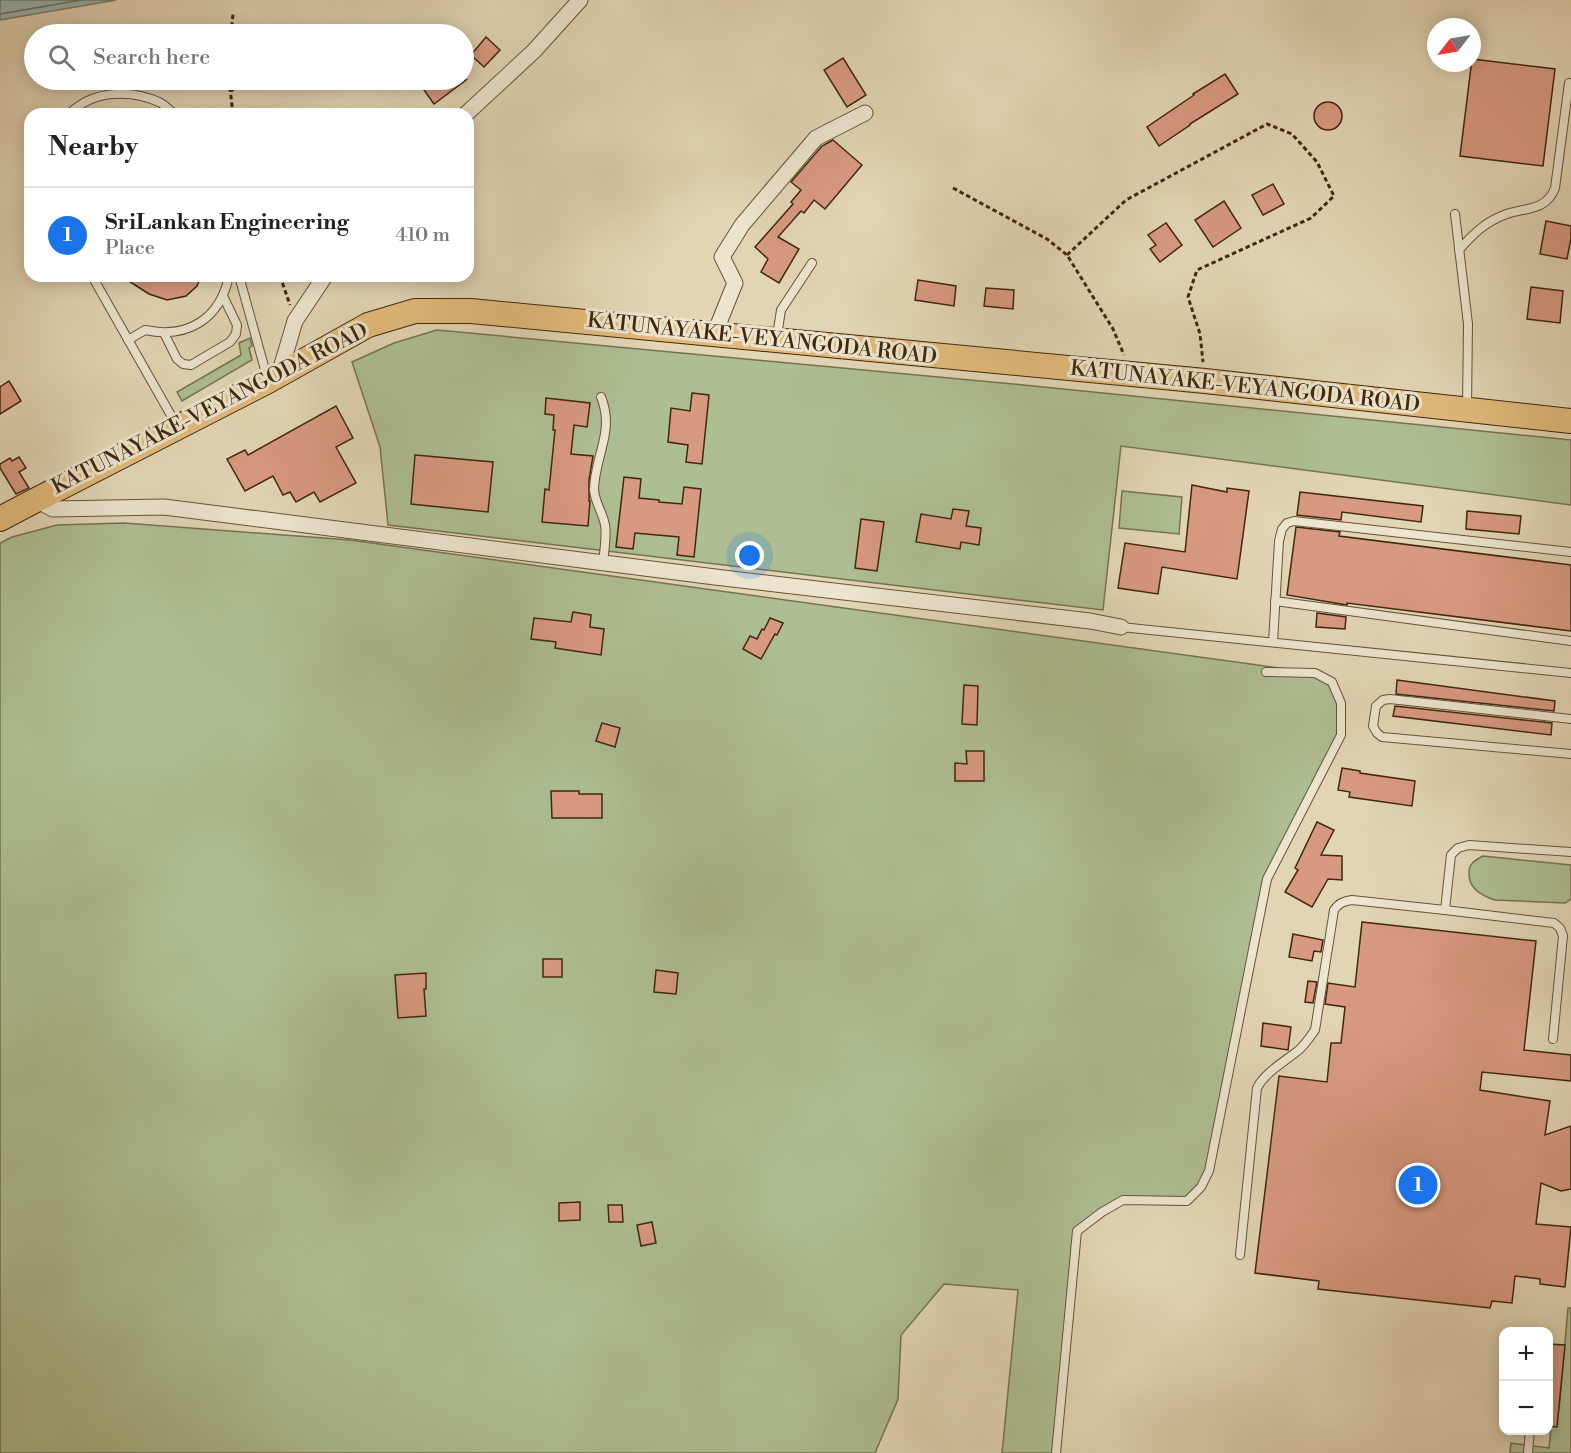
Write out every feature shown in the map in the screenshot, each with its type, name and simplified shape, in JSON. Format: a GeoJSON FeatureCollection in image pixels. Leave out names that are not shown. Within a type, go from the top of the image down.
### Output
{"type":"FeatureCollection","features":[{"type":"Feature","properties":{"kind":"main road","name":"KATUNAYAKE-VEYANGODA ROAD"},"geometry":{"type":"LineString","coordinates":[[0,519],[273,378],[368,325],[415,311],[471,311],[1205,381],[1571,421]]}},
{"type":"Feature","properties":{"kind":"street"},"geometry":{"type":"LineString","coordinates":[[472,108],[534,51],[580,0]]}},
{"type":"Feature","properties":{"kind":"street"},"geometry":{"type":"LineString","coordinates":[[714,335],[735,283],[722,257],[742,225],[816,138],[865,113]]}},
{"type":"Feature","properties":{"kind":"street"},"geometry":{"type":"LineString","coordinates":[[273,378],[295,321],[321,282]]}},
{"type":"Feature","properties":{"kind":"street"},"geometry":{"type":"LineString","coordinates":[[36,500],[53,509],[164,507],[603,563],[1090,621],[1121,627]]}},
{"type":"Feature","properties":{"kind":"lane"},"geometry":{"type":"LineString","coordinates":[[1460,250],[1469,238],[1484,225],[1504,215],[1545,203],[1552,196],[1569,83]]}},
{"type":"Feature","properties":{"kind":"lane"},"geometry":{"type":"LineString","coordinates":[[76,108],[92,99],[114,93],[139,94],[161,103],[167,108]]}},
{"type":"Feature","properties":{"kind":"lane"},"geometry":{"type":"LineString","coordinates":[[1455,214],[1468,324],[1467,409]]}},
{"type":"Feature","properties":{"kind":"lane"},"geometry":{"type":"LineString","coordinates":[[776,341],[781,310],[812,263]]}},
{"type":"Feature","properties":{"kind":"lane"},"geometry":{"type":"LineString","coordinates":[[95,282],[177,427]]}},
{"type":"Feature","properties":{"kind":"lane"},"geometry":{"type":"LineString","coordinates":[[128,340],[145,330],[164,333],[192,327],[216,309],[227,282]]}},
{"type":"Feature","properties":{"kind":"lane"},"geometry":{"type":"LineString","coordinates":[[241,282],[273,378]]}},
{"type":"Feature","properties":{"kind":"lane"},"geometry":{"type":"LineString","coordinates":[[164,333],[177,358],[183,364],[191,365],[230,342],[236,334],[237,325],[223,296]]}},
{"type":"Feature","properties":{"kind":"lane"},"geometry":{"type":"LineString","coordinates":[[601,397],[606,412],[605,428],[594,491],[606,528],[603,563]]}},
{"type":"Feature","properties":{"kind":"lane"},"geometry":{"type":"LineString","coordinates":[[1273,642],[1279,541],[1282,529],[1294,520],[1571,552]]}},
{"type":"Feature","properties":{"kind":"lane"},"geometry":{"type":"LineString","coordinates":[[1275,601],[1571,641]]}},
{"type":"Feature","properties":{"kind":"lane"},"geometry":{"type":"LineString","coordinates":[[1121,627],[1571,674]]}},
{"type":"Feature","properties":{"kind":"lane"},"geometry":{"type":"LineString","coordinates":[[1056,1453],[1077,1231],[1123,1200],[1187,1201],[1202,1187],[1209,1171],[1267,879],[1341,735],[1341,703],[1332,682],[1315,673],[1266,672]]}},
{"type":"Feature","properties":{"kind":"lane"},"geometry":{"type":"LineString","coordinates":[[1571,719],[1390,699],[1383,700],[1376,706],[1373,722],[1374,729],[1382,737],[1571,754]]}},
{"type":"Feature","properties":{"kind":"lane"},"geometry":{"type":"LineString","coordinates":[[1445,910],[1451,855],[1458,848],[1469,845],[1571,852]]}},
{"type":"Feature","properties":{"kind":"lane"},"geometry":{"type":"LineString","coordinates":[[1240,1255],[1257,1088],[1263,1078],[1299,1049],[1315,1030],[1334,910],[1339,904],[1352,900],[1554,923],[1560,928],[1563,936],[1553,1039]]}},
{"type":"Feature","properties":{"kind":"lane"},"geometry":{"type":"LineString","coordinates":[[1528,1453],[1530,1435]]}},
{"type":"Feature","properties":{"kind":"path"},"geometry":{"type":"LineString","coordinates":[[232,24],[233,14]]}},
{"type":"Feature","properties":{"kind":"path"},"geometry":{"type":"LineString","coordinates":[[231,91],[232,108]]}},
{"type":"Feature","properties":{"kind":"path"},"geometry":{"type":"LineString","coordinates":[[1067,255],[1126,200],[1152,185],[1267,124],[1292,134],[1317,162],[1334,196],[1311,218],[1197,270],[1188,297],[1200,334],[1205,381]]}},
{"type":"Feature","properties":{"kind":"path"},"geometry":{"type":"LineString","coordinates":[[953,188],[1047,239],[1067,255],[1113,329],[1124,356],[1127,375]]}},
{"type":"Feature","properties":{"kind":"path"},"geometry":{"type":"LineString","coordinates":[[282,282],[295,321]]}},
{"type":"Feature","properties":{"kind":"green space"},"geometry":{"type":"Polygon","coordinates":[[[437,330],[1013,384],[1571,440],[1571,505],[1121,446],[1103,610],[388,525],[380,447],[352,362],[394,343],[437,330]]]}},
{"type":"Feature","properties":{"kind":"green space"},"geometry":{"type":"Polygon","coordinates":[[[250,338],[252,346],[249,348],[252,360],[182,401],[177,392],[241,355],[239,343],[250,338]]]}},
{"type":"Feature","properties":{"kind":"green space"},"geometry":{"type":"Polygon","coordinates":[[[1122,491],[1182,497],[1179,534],[1119,528],[1122,491]]]}},
{"type":"Feature","properties":{"kind":"green space"},"geometry":{"type":"Polygon","coordinates":[[[124,523],[350,540],[1315,673],[1332,682],[1341,703],[1341,735],[1267,879],[1209,1171],[1187,1201],[1123,1200],[1077,1231],[1056,1453],[1002,1453],[1018,1290],[944,1284],[901,1335],[898,1399],[875,1453],[0,1453],[0,543],[12,537],[57,525],[124,523]]]}},
{"type":"Feature","properties":{"kind":"green space"},"geometry":{"type":"Polygon","coordinates":[[[1483,856],[1571,865],[1571,899],[1565,903],[1495,900],[1485,896],[1471,884],[1469,874],[1472,864],[1483,856]]]}},
{"type":"Feature","properties":{"kind":"green space"},"geometry":{"type":"Polygon","coordinates":[[[1568,1308],[1571,1308],[1571,1453],[1510,1453],[1511,1443],[1549,1448],[1550,1435],[1553,1435],[1553,1409],[1559,1409],[1568,1308]]]}},
{"type":"Feature","properties":{"kind":"water"},"geometry":{"type":"Polygon","coordinates":[[[0,0],[116,0],[0,20],[0,0]]]}},
{"type":"Feature","properties":{"kind":"building"},"geometry":{"type":"Polygon","coordinates":[[[486,37],[500,50],[484,67],[474,58],[474,51],[486,37]]]}},
{"type":"Feature","properties":{"kind":"building"},"geometry":{"type":"Polygon","coordinates":[[[843,58],[866,95],[847,107],[824,70],[843,58]]]}},
{"type":"Feature","properties":{"kind":"building"},"geometry":{"type":"Polygon","coordinates":[[[1481,60],[1555,69],[1543,166],[1460,156],[1470,72],[1481,72],[1481,60]]]}},
{"type":"Feature","properties":{"kind":"building"},"geometry":{"type":"Polygon","coordinates":[[[1225,74],[1238,94],[1159,146],[1147,127],[1225,74]]]}},
{"type":"Feature","properties":{"kind":"building"},"geometry":{"type":"Polygon","coordinates":[[[424,90],[453,90],[434,104],[424,90]]]}},
{"type":"Feature","properties":{"kind":"building"},"geometry":{"type":"Polygon","coordinates":[[[1328,102],[1338,106],[1342,116],[1338,126],[1328,130],[1318,126],[1314,116],[1318,106],[1328,102]]]}},
{"type":"Feature","properties":{"kind":"building"},"geometry":{"type":"Polygon","coordinates":[[[833,140],[862,165],[825,209],[814,200],[804,213],[801,211],[778,237],[799,249],[779,283],[761,272],[768,259],[755,247],[793,204],[791,202],[801,190],[791,182],[822,146],[833,140]]]}},
{"type":"Feature","properties":{"kind":"building"},"geometry":{"type":"Polygon","coordinates":[[[1273,184],[1284,204],[1263,215],[1252,195],[1273,184]]]}},
{"type":"Feature","properties":{"kind":"building"},"geometry":{"type":"Polygon","coordinates":[[[1224,201],[1241,228],[1213,247],[1195,220],[1224,201]]]}},
{"type":"Feature","properties":{"kind":"building"},"geometry":{"type":"Polygon","coordinates":[[[1546,221],[1571,226],[1567,259],[1540,254],[1546,221]]]}},
{"type":"Feature","properties":{"kind":"building"},"geometry":{"type":"Polygon","coordinates":[[[1166,223],[1182,245],[1160,262],[1150,249],[1156,245],[1148,235],[1166,223]]]}},
{"type":"Feature","properties":{"kind":"building"},"geometry":{"type":"Polygon","coordinates":[[[918,280],[956,286],[954,306],[915,300],[918,280]]]}},
{"type":"Feature","properties":{"kind":"building"},"geometry":{"type":"Polygon","coordinates":[[[130,282],[199,282],[186,296],[167,300],[149,294],[130,282]]]}},
{"type":"Feature","properties":{"kind":"building"},"geometry":{"type":"Polygon","coordinates":[[[1531,287],[1563,291],[1560,323],[1527,319],[1531,287]]]}},
{"type":"Feature","properties":{"kind":"building"},"geometry":{"type":"Polygon","coordinates":[[[986,288],[1014,290],[1013,309],[984,306],[986,288]]]}},
{"type":"Feature","properties":{"kind":"building"},"geometry":{"type":"Polygon","coordinates":[[[9,381],[21,401],[0,414],[0,387],[9,381]]]}},
{"type":"Feature","properties":{"kind":"building"},"geometry":{"type":"Polygon","coordinates":[[[692,393],[709,395],[702,464],[686,462],[688,445],[668,442],[671,408],[690,411],[692,393]]]}},
{"type":"Feature","properties":{"kind":"building"},"geometry":{"type":"Polygon","coordinates":[[[546,398],[590,403],[587,427],[574,425],[571,454],[593,456],[589,480],[588,526],[542,522],[545,489],[549,490],[555,430],[553,430],[554,415],[545,414],[546,398]]]}},
{"type":"Feature","properties":{"kind":"building"},"geometry":{"type":"Polygon","coordinates":[[[336,406],[353,438],[336,447],[356,483],[320,502],[314,492],[296,502],[290,492],[283,495],[273,476],[245,491],[227,459],[245,450],[248,455],[336,406]]]}},
{"type":"Feature","properties":{"kind":"building"},"geometry":{"type":"Polygon","coordinates":[[[415,455],[493,462],[488,512],[411,504],[415,455]]]}},
{"type":"Feature","properties":{"kind":"building"},"geometry":{"type":"Polygon","coordinates":[[[19,457],[26,468],[19,472],[29,488],[16,494],[0,468],[0,464],[10,458],[12,461],[19,457]]]}},
{"type":"Feature","properties":{"kind":"building"},"geometry":{"type":"Polygon","coordinates":[[[624,477],[641,479],[639,498],[659,500],[659,502],[682,504],[684,487],[701,489],[694,557],[677,555],[679,537],[635,533],[633,549],[616,547],[624,477]]]}},
{"type":"Feature","properties":{"kind":"building"},"geometry":{"type":"Polygon","coordinates":[[[1192,485],[1227,492],[1227,488],[1249,491],[1237,579],[1162,567],[1158,594],[1118,588],[1125,543],[1185,552],[1192,485]]]}},
{"type":"Feature","properties":{"kind":"building"},"geometry":{"type":"Polygon","coordinates":[[[1300,492],[1423,506],[1421,522],[1342,512],[1341,520],[1297,515],[1300,492]]]}},
{"type":"Feature","properties":{"kind":"building"},"geometry":{"type":"Polygon","coordinates":[[[953,509],[969,511],[966,526],[981,528],[979,545],[961,542],[960,549],[916,542],[921,514],[951,519],[953,509]]]}},
{"type":"Feature","properties":{"kind":"building"},"geometry":{"type":"Polygon","coordinates":[[[1467,511],[1521,516],[1519,534],[1466,529],[1467,511]]]}},
{"type":"Feature","properties":{"kind":"building"},"geometry":{"type":"Polygon","coordinates":[[[861,519],[884,522],[877,571],[855,568],[861,519]]]}},
{"type":"Feature","properties":{"kind":"building"},"geometry":{"type":"Polygon","coordinates":[[[1296,527],[1340,532],[1339,536],[1571,565],[1571,631],[1347,603],[1347,605],[1287,595],[1296,527]]]}},
{"type":"Feature","properties":{"kind":"building"},"geometry":{"type":"Polygon","coordinates":[[[573,612],[591,615],[590,627],[604,629],[601,655],[555,648],[556,642],[531,639],[534,618],[571,622],[573,612]]]}},
{"type":"Feature","properties":{"kind":"building"},"geometry":{"type":"Polygon","coordinates":[[[1317,613],[1346,617],[1345,629],[1316,627],[1317,613]]]}},
{"type":"Feature","properties":{"kind":"building"},"geometry":{"type":"Polygon","coordinates":[[[770,618],[783,623],[761,659],[743,649],[750,636],[757,639],[770,618]]]}},
{"type":"Feature","properties":{"kind":"building"},"geometry":{"type":"Polygon","coordinates":[[[1397,680],[1555,701],[1554,711],[1396,694],[1397,680]]]}},
{"type":"Feature","properties":{"kind":"building"},"geometry":{"type":"Polygon","coordinates":[[[964,685],[978,686],[977,725],[962,724],[964,685]]]}},
{"type":"Feature","properties":{"kind":"building"},"geometry":{"type":"Polygon","coordinates":[[[1395,706],[1552,723],[1551,735],[1393,716],[1395,706]]]}},
{"type":"Feature","properties":{"kind":"building"},"geometry":{"type":"Polygon","coordinates":[[[602,723],[620,728],[615,747],[596,741],[602,723]]]}},
{"type":"Feature","properties":{"kind":"building"},"geometry":{"type":"Polygon","coordinates":[[[966,751],[984,751],[984,781],[955,781],[955,763],[967,764],[966,751]]]}},
{"type":"Feature","properties":{"kind":"building"},"geometry":{"type":"Polygon","coordinates":[[[1342,768],[1415,781],[1412,806],[1349,797],[1350,792],[1338,790],[1342,768]]]}},
{"type":"Feature","properties":{"kind":"building"},"geometry":{"type":"Polygon","coordinates":[[[551,791],[602,794],[602,818],[552,818],[551,791]]]}},
{"type":"Feature","properties":{"kind":"building"},"geometry":{"type":"Polygon","coordinates":[[[1317,822],[1334,830],[1321,855],[1342,856],[1342,880],[1328,879],[1312,907],[1285,892],[1298,870],[1295,868],[1317,822]]]}},
{"type":"Feature","properties":{"kind":"building"},"geometry":{"type":"Polygon","coordinates":[[[1362,922],[1536,941],[1524,1050],[1571,1055],[1571,1081],[1482,1072],[1480,1090],[1550,1101],[1545,1135],[1571,1126],[1571,1189],[1561,1191],[1541,1183],[1536,1224],[1571,1227],[1565,1287],[1540,1284],[1540,1279],[1515,1276],[1512,1303],[1492,1301],[1490,1308],[1318,1289],[1319,1281],[1255,1273],[1279,1076],[1327,1082],[1331,1043],[1341,1043],[1345,1007],[1325,1004],[1328,983],[1355,987],[1362,922]]]}},
{"type":"Feature","properties":{"kind":"building"},"geometry":{"type":"Polygon","coordinates":[[[1293,934],[1323,940],[1321,952],[1314,951],[1312,961],[1289,957],[1293,934]]]}},
{"type":"Feature","properties":{"kind":"building"},"geometry":{"type":"Polygon","coordinates":[[[543,959],[562,959],[562,977],[543,977],[543,959]]]}},
{"type":"Feature","properties":{"kind":"building"},"geometry":{"type":"Polygon","coordinates":[[[656,970],[678,973],[676,994],[654,992],[656,970]]]}},
{"type":"Feature","properties":{"kind":"building"},"geometry":{"type":"Polygon","coordinates":[[[426,973],[426,989],[424,989],[426,1016],[398,1018],[395,975],[426,973]]]}},
{"type":"Feature","properties":{"kind":"building"},"geometry":{"type":"Polygon","coordinates":[[[1308,981],[1317,982],[1313,1003],[1305,1002],[1308,981]]]}},
{"type":"Feature","properties":{"kind":"building"},"geometry":{"type":"Polygon","coordinates":[[[1263,1023],[1291,1027],[1288,1050],[1261,1046],[1263,1023]]]}},
{"type":"Feature","properties":{"kind":"building"},"geometry":{"type":"Polygon","coordinates":[[[580,1202],[580,1220],[559,1221],[559,1203],[580,1202]]]}},
{"type":"Feature","properties":{"kind":"building"},"geometry":{"type":"Polygon","coordinates":[[[608,1205],[622,1205],[623,1222],[609,1222],[608,1205]]]}},
{"type":"Feature","properties":{"kind":"building"},"geometry":{"type":"Polygon","coordinates":[[[652,1222],[656,1243],[641,1246],[637,1225],[652,1222]]]}},
{"type":"Feature","properties":{"kind":"building"},"geometry":{"type":"Polygon","coordinates":[[[1553,1344],[1565,1345],[1557,1427],[1553,1427],[1553,1344]]]}},
{"type":"Feature","properties":{"kind":"place","name":"SriLankan Engineering"},"geometry":{"type":"Point","coordinates":[1418,1185]}}]}
